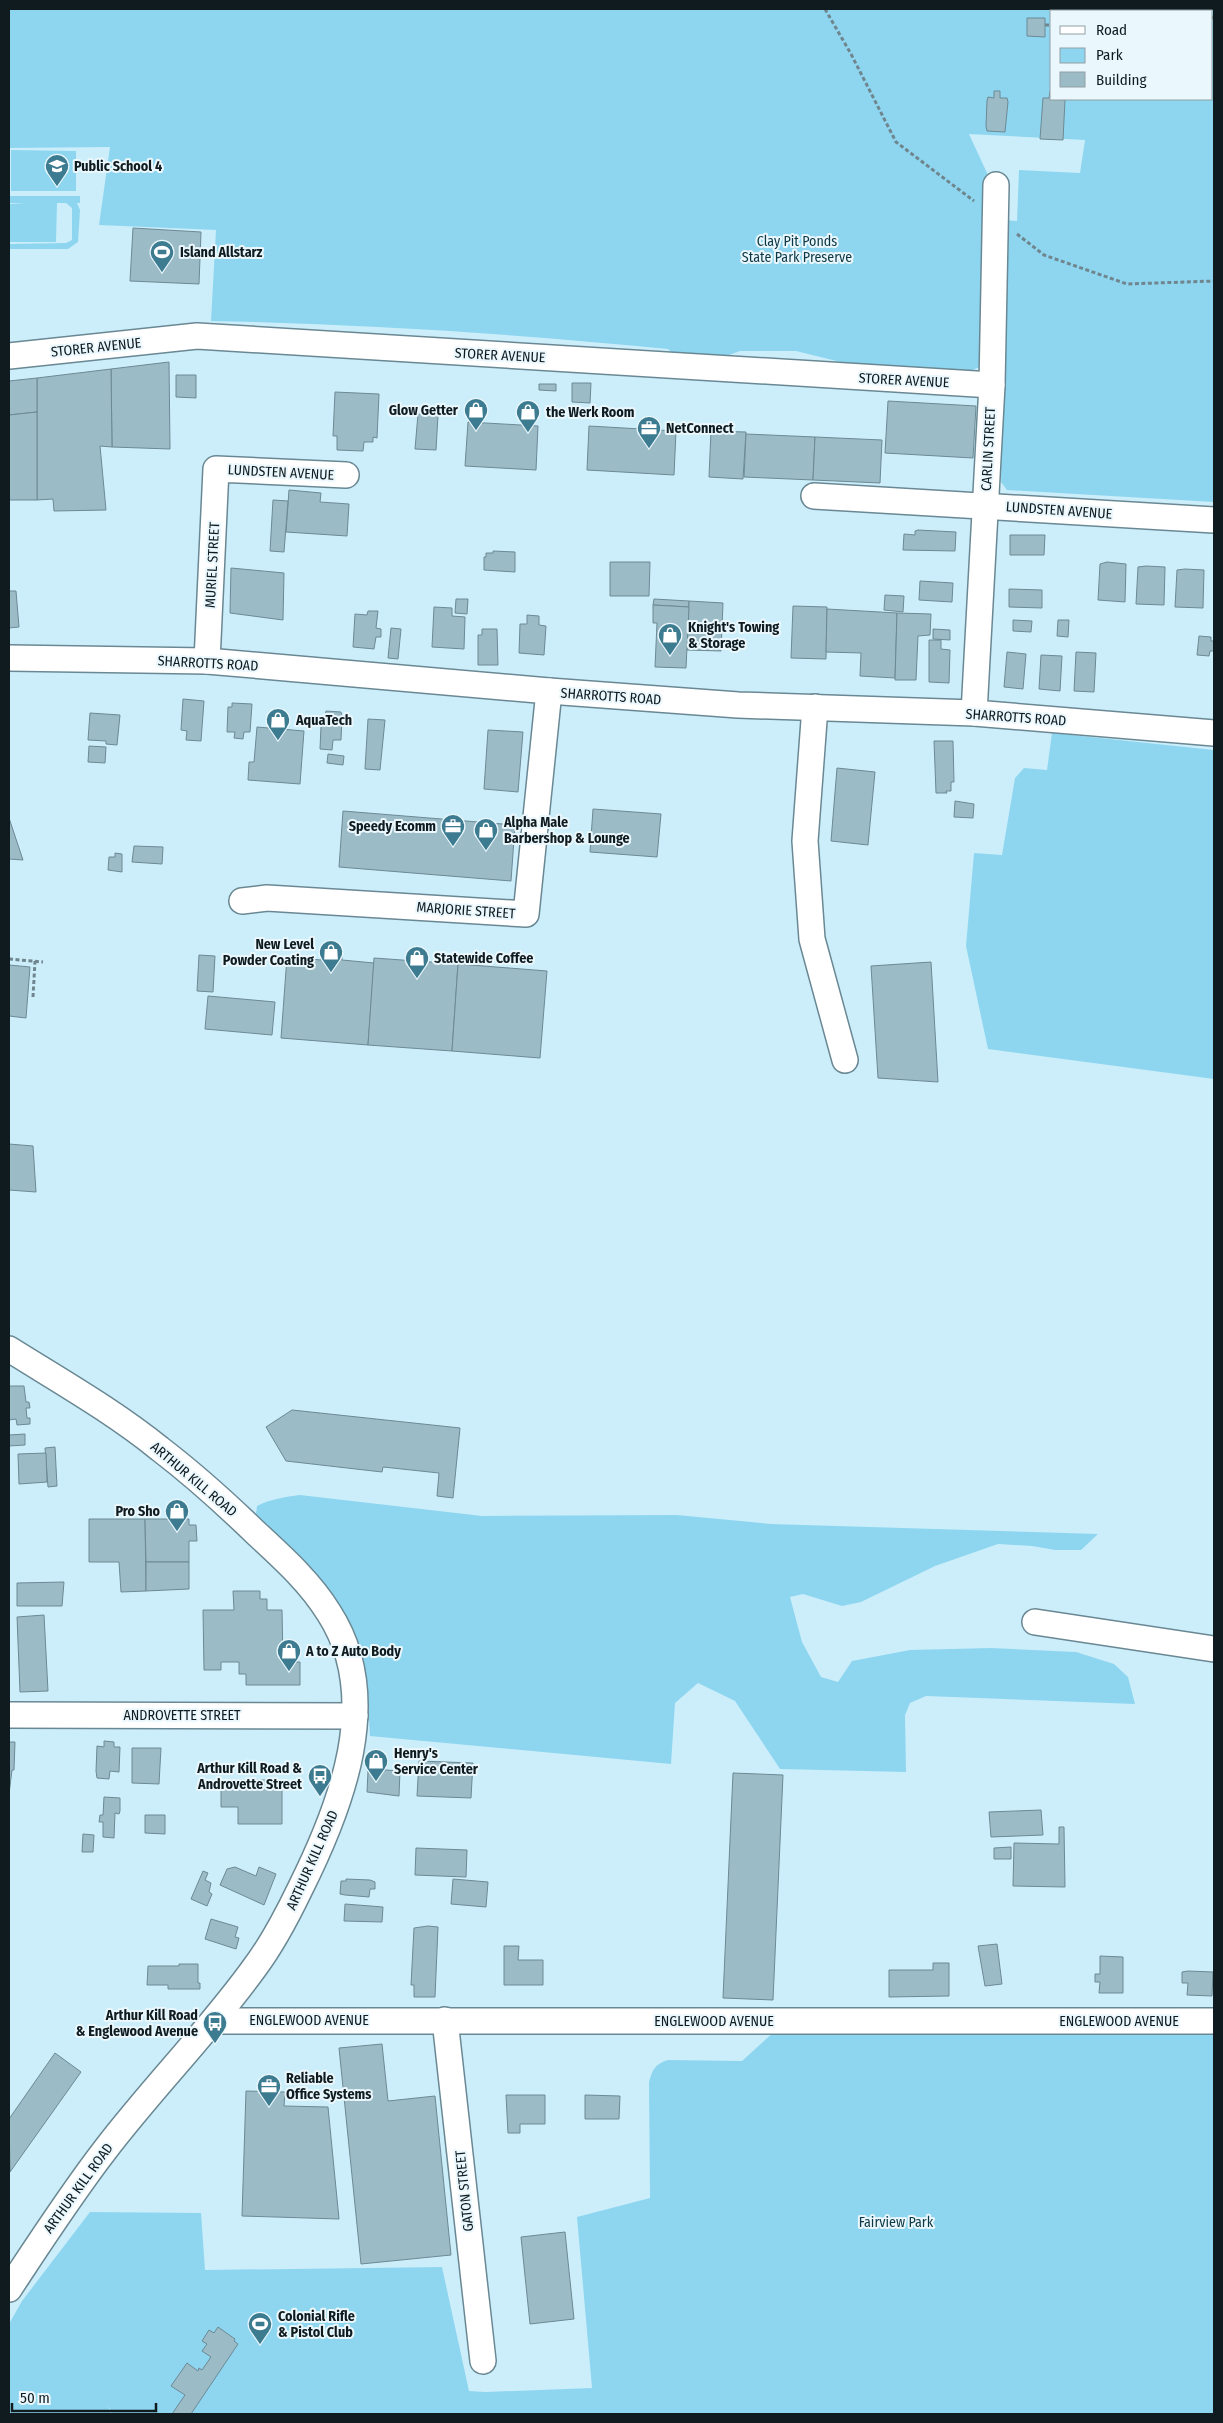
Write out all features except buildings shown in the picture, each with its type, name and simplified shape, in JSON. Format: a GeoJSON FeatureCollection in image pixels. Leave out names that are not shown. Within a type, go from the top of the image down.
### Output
{"type":"FeatureCollection","features":[{"type":"Feature","properties":{"kind":"street","name":"CARLIN STREET"},"geometry":{"type":"LineString","coordinates":[[974,713],[992,385],[996,185]]}},
{"type":"Feature","properties":{"kind":"street","name":"STORER AVENUE"},"geometry":{"type":"LineString","coordinates":[[9,356],[197,336],[992,385]]}},
{"type":"Feature","properties":{"kind":"street","name":"LUNDSTEN AVENUE"},"geometry":{"type":"LineString","coordinates":[[216,469],[346,475]]}},
{"type":"Feature","properties":{"kind":"street","name":"MURIEL STREET"},"geometry":{"type":"LineString","coordinates":[[207,661],[216,469]]}},
{"type":"Feature","properties":{"kind":"street","name":"LUNDSTEN AVENUE"},"geometry":{"type":"LineString","coordinates":[[814,496],[1214,520]]}},
{"type":"Feature","properties":{"kind":"street","name":"SHARROTTS ROAD"},"geometry":{"type":"LineString","coordinates":[[9,658],[207,661],[550,691],[738,705],[974,713],[1214,733]]}},
{"type":"Feature","properties":{"kind":"street","name":"MARJORIE STREET"},"geometry":{"type":"LineString","coordinates":[[242,901],[267,898],[526,914],[550,691]]}},
{"type":"Feature","properties":{"kind":"street"},"geometry":{"type":"LineString","coordinates":[[815,707],[805,841],[812,939],[845,1060]]}},
{"type":"Feature","properties":{"kind":"street","name":"ARTHUR KILL ROAD"},"geometry":{"type":"LineString","coordinates":[[9,1349],[119,1419],[159,1447],[220,1499],[294,1570],[331,1615],[344,1644],[351,1671],[355,1716],[344,1781],[332,1821],[280,1928],[257,1965],[214,2021],[160,2081],[105,2149],[59,2212],[9,2289]]}},
{"type":"Feature","properties":{"kind":"street"},"geometry":{"type":"LineString","coordinates":[[1035,1622],[1214,1650]]}},
{"type":"Feature","properties":{"kind":"street","name":"ANDROVETTE STREET"},"geometry":{"type":"LineString","coordinates":[[9,1715],[355,1716]]}},
{"type":"Feature","properties":{"kind":"street","name":"GATON STREET"},"geometry":{"type":"LineString","coordinates":[[445,2020],[483,2361]]}},
{"type":"Feature","properties":{"kind":"street","name":"ENGLEWOOD AVENUE"},"geometry":{"type":"LineString","coordinates":[[214,2021],[1214,2021]]}},
{"type":"Feature","properties":{"kind":"path"},"geometry":{"type":"LineString","coordinates":[[1045,25],[1050,25]]}},
{"type":"Feature","properties":{"kind":"path"},"geometry":{"type":"LineString","coordinates":[[9,958],[43,962]]}},
{"type":"Feature","properties":{"kind":"path"},"geometry":{"type":"LineString","coordinates":[[33,997],[35,961]]}},
{"type":"Feature","properties":{"kind":"green space","name":"Clay Pit Ponds State Park Preserve"},"geometry":{"type":"Polygon","coordinates":[[[9,9],[1214,9],[1214,502],[1007,490],[1001,482],[1004,220],[1017,221],[1019,170],[1080,173],[1085,140],[969,134],[987,173],[990,189],[982,366],[968,372],[865,368],[796,351],[740,351],[721,358],[676,356],[668,349],[497,334],[383,327],[211,321],[216,230],[99,225],[110,147],[9,148],[9,9]]]}},
{"type":"Feature","properties":{"kind":"green space"},"geometry":{"type":"Polygon","coordinates":[[[11,150],[76,151],[76,191],[11,191],[11,150]]]}},
{"type":"Feature","properties":{"kind":"green space"},"geometry":{"type":"Polygon","coordinates":[[[9,196],[80,196],[80,203],[77,203],[80,210],[78,242],[68,249],[9,249],[9,244],[66,243],[72,240],[72,208],[66,203],[57,203],[56,242],[9,242],[9,204],[25,203],[9,203],[9,196]]]}},
{"type":"Feature","properties":{"kind":"green space"},"geometry":{"type":"Polygon","coordinates":[[[1052,733],[1214,750],[1214,1079],[988,1049],[966,946],[974,853],[1002,855],[1015,778],[1024,768],[1047,770],[1052,733]]]}},
{"type":"Feature","properties":{"kind":"green space"},"geometry":{"type":"Polygon","coordinates":[[[300,1495],[482,1516],[677,1515],[771,1524],[1098,1534],[1081,1550],[1055,1550],[1032,1546],[998,1544],[935,1566],[861,1602],[842,1606],[803,1594],[790,1597],[802,1642],[821,1677],[838,1682],[852,1661],[910,1650],[991,1648],[1076,1652],[1114,1664],[1128,1677],[1135,1704],[926,1696],[910,1703],[905,1715],[906,1772],[780,1769],[735,1701],[698,1683],[675,1703],[671,1764],[370,1736],[367,1687],[357,1643],[305,1568],[256,1514],[257,1506],[278,1499],[300,1495]]]}},
{"type":"Feature","properties":{"kind":"green space","name":"Fairview Park"},"geometry":{"type":"Polygon","coordinates":[[[776,2030],[1214,2030],[1214,2414],[112,2414],[108,2405],[111,2414],[9,2414],[9,2324],[22,2301],[90,2212],[201,2213],[205,2270],[442,2267],[469,2391],[592,2388],[577,2217],[650,2198],[649,2083],[657,2066],[668,2060],[742,2061],[776,2030]]]}},
{"type":"Feature","properties":{"kind":"place","name":"Public School 4"},"geometry":{"type":"Point","coordinates":[57,187]}},
{"type":"Feature","properties":{"kind":"place","name":"Island Allstarz"},"geometry":{"type":"Point","coordinates":[162,273]}},
{"type":"Feature","properties":{"kind":"place","name":"Glow Getter"},"geometry":{"type":"Point","coordinates":[476,431]}},
{"type":"Feature","properties":{"kind":"place","name":"the Werk Room"},"geometry":{"type":"Point","coordinates":[528,433]}},
{"type":"Feature","properties":{"kind":"place","name":"NetConnect"},"geometry":{"type":"Point","coordinates":[649,449]}},
{"type":"Feature","properties":{"kind":"place","name":"Knight's Towing & Storage"},"geometry":{"type":"Point","coordinates":[670,656]}},
{"type":"Feature","properties":{"kind":"place","name":"AquaTech"},"geometry":{"type":"Point","coordinates":[278,741]}},
{"type":"Feature","properties":{"kind":"place","name":"Speedy Ecomm"},"geometry":{"type":"Point","coordinates":[453,847]}},
{"type":"Feature","properties":{"kind":"place","name":"Alpha Male Barbershop & Lounge"},"geometry":{"type":"Point","coordinates":[486,851]}},
{"type":"Feature","properties":{"kind":"place","name":"New Level Powder Coating"},"geometry":{"type":"Point","coordinates":[331,973]}},
{"type":"Feature","properties":{"kind":"place","name":"Statewide Coffee"},"geometry":{"type":"Point","coordinates":[417,979]}},
{"type":"Feature","properties":{"kind":"place","name":"Pro Sho"},"geometry":{"type":"Point","coordinates":[177,1532]}},
{"type":"Feature","properties":{"kind":"place","name":"A to Z Auto Body"},"geometry":{"type":"Point","coordinates":[289,1672]}},
{"type":"Feature","properties":{"kind":"place","name":"Henry's Service Center"},"geometry":{"type":"Point","coordinates":[376,1782]}},
{"type":"Feature","properties":{"kind":"place","name":"Arthur Kill Road & Androvette Street"},"geometry":{"type":"Point","coordinates":[320,1797]}},
{"type":"Feature","properties":{"kind":"place","name":"Arthur Kill Road & Englewood Avenue"},"geometry":{"type":"Point","coordinates":[215,2044]}},
{"type":"Feature","properties":{"kind":"place","name":"Reliable Office Systems"},"geometry":{"type":"Point","coordinates":[269,2107]}},
{"type":"Feature","properties":{"kind":"place","name":"Colonial Rifle & Pistol Club"},"geometry":{"type":"Point","coordinates":[260,2345]}}]}
